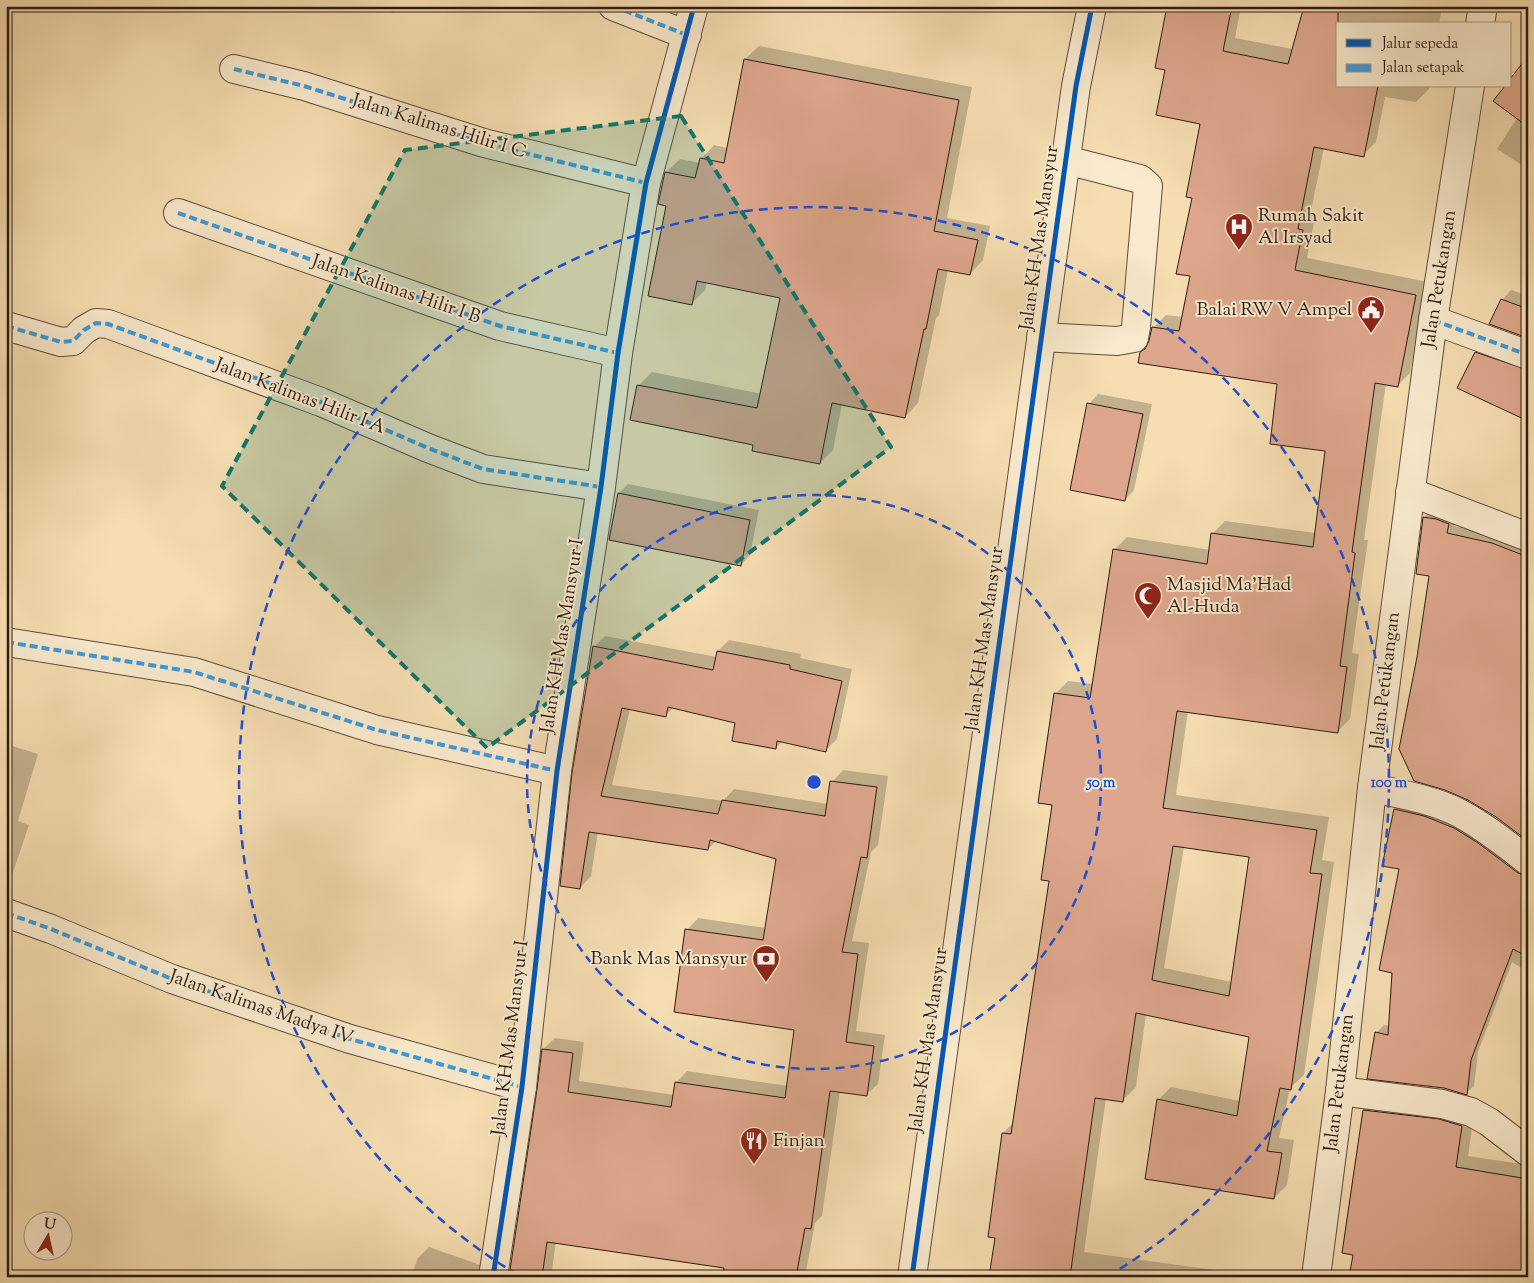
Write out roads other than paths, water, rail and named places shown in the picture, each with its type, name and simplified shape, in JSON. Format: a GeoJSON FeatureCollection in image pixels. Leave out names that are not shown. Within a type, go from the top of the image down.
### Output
{"type":"FeatureCollection","features":[{"type":"Feature","properties":{"kind":"street"},"geometry":{"type":"LineString","coordinates":[[613,6],[687,35]]}},
{"type":"Feature","properties":{"kind":"street","name":"Jalan KH Mas Mansyur I"},"geometry":{"type":"LineString","coordinates":[[492,1277],[522,1087],[557,771],[601,487],[618,353],[646,183],[694,6]]}},
{"type":"Feature","properties":{"kind":"street","name":"Jalan KH Mas Mansyur"},"geometry":{"type":"LineString","coordinates":[[912,1277],[1076,86],[1092,6]]}},
{"type":"Feature","properties":{"kind":"street"},"geometry":{"type":"LineString","coordinates":[[1480,22],[1483,6]]}},
{"type":"Feature","properties":{"kind":"street","name":"Jalan Kalimas Hilir I C"},"geometry":{"type":"LineString","coordinates":[[234,69],[304,86],[484,143],[646,183]]}},
{"type":"Feature","properties":{"kind":"street","name":"Jalan Petukangan"},"geometry":{"type":"LineString","coordinates":[[1316,1277],[1340,1091],[1372,788],[1410,492],[1433,320],[1470,88]]}},
{"type":"Feature","properties":{"kind":"street"},"geometry":{"type":"LineString","coordinates":[[1042,337],[1117,342],[1134,338],[1136,327],[1148,186],[1140,178],[1066,160]]}},
{"type":"Feature","properties":{"kind":"street","name":"Jalan Kalimas Hilir I B"},"geometry":{"type":"LineString","coordinates":[[178,213],[500,326],[618,353]]}},
{"type":"Feature","properties":{"kind":"street"},"geometry":{"type":"LineString","coordinates":[[1433,320],[1528,354]]}},
{"type":"Feature","properties":{"kind":"street","name":"Jalan Kalimas Hilir I A"},"geometry":{"type":"LineString","coordinates":[[6,326],[61,342],[72,341],[84,330],[96,323],[108,324],[320,402],[483,469],[601,487]]}},
{"type":"Feature","properties":{"kind":"street"},"geometry":{"type":"LineString","coordinates":[[1410,492],[1528,537]]}},
{"type":"Feature","properties":{"kind":"street"},"geometry":{"type":"LineString","coordinates":[[6,642],[194,672],[376,730],[557,771]]}},
{"type":"Feature","properties":{"kind":"street"},"geometry":{"type":"LineString","coordinates":[[1372,788],[1424,800],[1460,813],[1489,831],[1528,861]]}},
{"type":"Feature","properties":{"kind":"street","name":"Jalan Kalimas Madya IV"},"geometry":{"type":"LineString","coordinates":[[6,912],[172,979],[341,1036],[522,1087]]}},
{"type":"Feature","properties":{"kind":"street"},"geometry":{"type":"LineString","coordinates":[[1340,1091],[1442,1104],[1471,1112],[1489,1122],[1528,1152]]}},
{"type":"Feature","properties":{"kind":"place","name":"Rumah Sakit Al Irsyad"},"geometry":{"type":"Point","coordinates":[1239,251]}},
{"type":"Feature","properties":{"kind":"place","name":"Balai RW V Ampel"},"geometry":{"type":"Point","coordinates":[1371,334]}},
{"type":"Feature","properties":{"kind":"place","name":"Masjid Ma'Had Al-Huda"},"geometry":{"type":"Point","coordinates":[1148,620]}},
{"type":"Feature","properties":{"kind":"place","name":"Bank Mas Mansyur"},"geometry":{"type":"Point","coordinates":[766,983]}},
{"type":"Feature","properties":{"kind":"place","name":"Finjan"},"geometry":{"type":"Point","coordinates":[754,1165]}}]}
